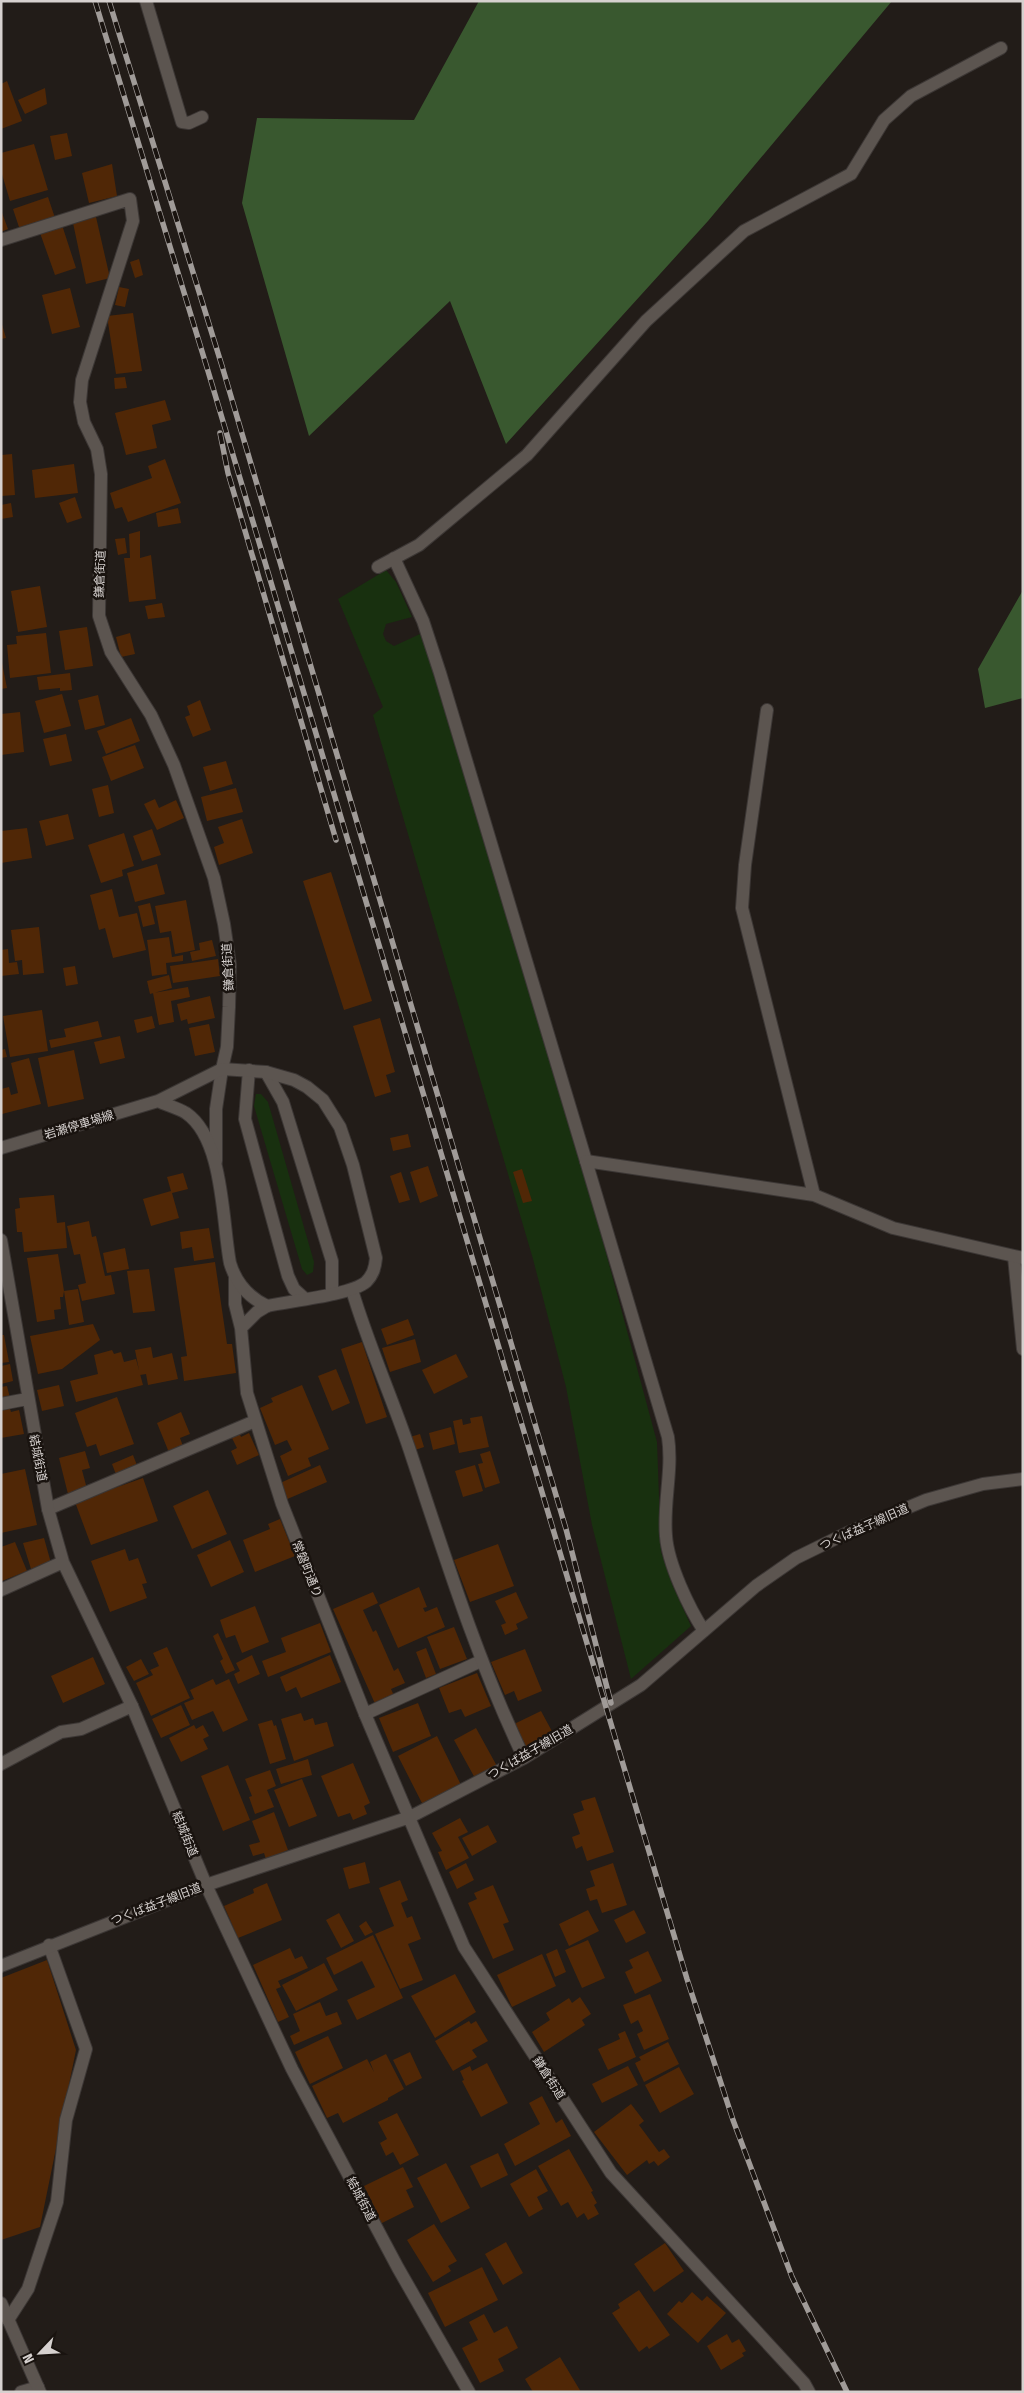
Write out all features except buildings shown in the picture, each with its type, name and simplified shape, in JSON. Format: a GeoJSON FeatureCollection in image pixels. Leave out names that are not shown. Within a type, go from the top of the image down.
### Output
{"type":"FeatureCollection","features":[{"type":"Feature","properties":{"kind":"street"},"geometry":{"type":"LineString","coordinates":[[146,1],[182,122],[189,123],[202,117]]}},
{"type":"Feature","properties":{"kind":"street"},"geometry":{"type":"LineString","coordinates":[[378,567],[419,545],[527,455],[646,321],[744,231],[850,174],[884,120],[911,96],[1001,48]]}},
{"type":"Feature","properties":{"kind":"street","name":"鎌倉街道"},"geometry":{"type":"LineString","coordinates":[[1,240],[130,199],[133,221],[82,380],[80,402],[84,422],[97,449],[101,474],[100,616],[111,652],[164,741],[214,878],[224,924],[230,965],[228,1047],[222,1069]]}},
{"type":"Feature","properties":{"kind":"street"},"geometry":{"type":"LineString","coordinates":[[394,558],[422,621],[440,674],[668,1437],[670,1452],[666,1536],[669,1552],[692,1612],[704,1631]]}},
{"type":"Feature","properties":{"kind":"street"},"geometry":{"type":"LineString","coordinates":[[767,710],[745,865],[742,908],[814,1195]]}},
{"type":"Feature","properties":{"kind":"street"},"geometry":{"type":"LineString","coordinates":[[241,1328],[257,1312],[267,1306],[352,1290],[365,1283],[374,1272],[376,1258],[353,1165],[340,1127],[323,1100],[307,1087],[294,1080],[266,1072],[222,1069],[216,1109],[216,1161],[225,1236],[235,1278],[257,1302],[267,1306]]}},
{"type":"Feature","properties":{"kind":"street","name":"岩瀬停車場線"},"geometry":{"type":"LineString","coordinates":[[1,1148],[158,1101],[222,1069]]}},
{"type":"Feature","properties":{"kind":"street"},"geometry":{"type":"LineString","coordinates":[[250,1070],[245,1119],[288,1276],[294,1289],[304,1298]]}},
{"type":"Feature","properties":{"kind":"street"},"geometry":{"type":"LineString","coordinates":[[266,1072],[282,1102],[330,1252],[334,1277],[332,1294]]}},
{"type":"Feature","properties":{"kind":"street"},"geometry":{"type":"LineString","coordinates":[[158,1101],[185,1113],[199,1126],[216,1161]]}},
{"type":"Feature","properties":{"kind":"street"},"geometry":{"type":"LineString","coordinates":[[586,1161],[814,1195],[893,1228],[1018,1258],[1023,1349]]}},
{"type":"Feature","properties":{"kind":"street","name":"結城街道"},"geometry":{"type":"LineString","coordinates":[[1,1240],[27,1399],[48,1509],[63,1562],[132,1706],[206,1885],[292,2069],[398,2268],[469,2392]]}},
{"type":"Feature","properties":{"kind":"street","name":"常磐町通り"},"geometry":{"type":"LineString","coordinates":[[235,1278],[235,1304],[241,1328],[247,1393],[255,1421],[282,1504],[365,1714]]}},
{"type":"Feature","properties":{"kind":"street"},"geometry":{"type":"LineString","coordinates":[[352,1290],[363,1326],[397,1414],[480,1661],[498,1706],[524,1758]]}},
{"type":"Feature","properties":{"kind":"street"},"geometry":{"type":"LineString","coordinates":[[1,1404],[27,1399]]}},
{"type":"Feature","properties":{"kind":"street"},"geometry":{"type":"LineString","coordinates":[[48,1509],[255,1421]]}},
{"type":"Feature","properties":{"kind":"street","name":"つくば益子線旧道"},"geometry":{"type":"LineString","coordinates":[[1,1966],[50,1945],[206,1885],[410,1817],[524,1758],[641,1685],[756,1586],[796,1558],[847,1533],[926,1500],[983,1484],[1023,1479]]}},
{"type":"Feature","properties":{"kind":"street"},"geometry":{"type":"LineString","coordinates":[[1,1590],[63,1562]]}},
{"type":"Feature","properties":{"kind":"street"},"geometry":{"type":"LineString","coordinates":[[365,1714],[480,1661]]}},
{"type":"Feature","properties":{"kind":"street"},"geometry":{"type":"LineString","coordinates":[[1,1764],[61,1732],[81,1729],[132,1706]]}},
{"type":"Feature","properties":{"kind":"street","name":"鎌倉街道"},"geometry":{"type":"LineString","coordinates":[[365,1714],[464,1947],[611,2172],[804,2383],[809,2392]]}},
{"type":"Feature","properties":{"kind":"street"},"geometry":{"type":"LineString","coordinates":[[8,2320],[28,2289],[57,2202],[66,2120],[86,2049],[50,1945]]}},
{"type":"Feature","properties":{"kind":"street"},"geometry":{"type":"LineString","coordinates":[[1,2303],[39,2389],[21,2392]]}},
{"type":"Feature","properties":{"kind":"green space"},"geometry":{"type":"Polygon","coordinates":[[[479,1],[892,1],[708,221],[506,444],[450,301],[309,436],[242,203],[257,118],[414,120],[479,1]]]}},
{"type":"Feature","properties":{"kind":"green space"},"geometry":{"type":"Polygon","coordinates":[[[386,570],[396,582],[412,617],[386,624],[383,634],[386,641],[394,646],[420,634],[435,675],[599,1227],[657,1442],[661,1552],[672,1584],[691,1626],[631,1679],[592,1525],[566,1387],[533,1259],[373,715],[383,707],[338,599],[386,570]]]}},
{"type":"Feature","properties":{"kind":"green space"},"geometry":{"type":"Polygon","coordinates":[[[1023,590],[1023,698],[985,708],[978,669],[1023,590]]]}},
{"type":"Feature","properties":{"kind":"green space"},"geometry":{"type":"Polygon","coordinates":[[[256,1094],[261,1094],[268,1102],[314,1262],[313,1272],[307,1275],[302,1269],[254,1106],[256,1094]]]}},
{"type":"Feature","properties":{"kind":"railway"},"geometry":{"type":"LineString","coordinates":[[95,1],[208,371],[687,1979],[733,2120],[792,2277],[847,2392]]}},
{"type":"Feature","properties":{"kind":"railway"},"geometry":{"type":"LineString","coordinates":[[109,1],[222,366],[566,1529],[611,1703]]}},
{"type":"Feature","properties":{"kind":"railway"},"geometry":{"type":"LineString","coordinates":[[220,433],[228,473],[336,840]]}}]}
